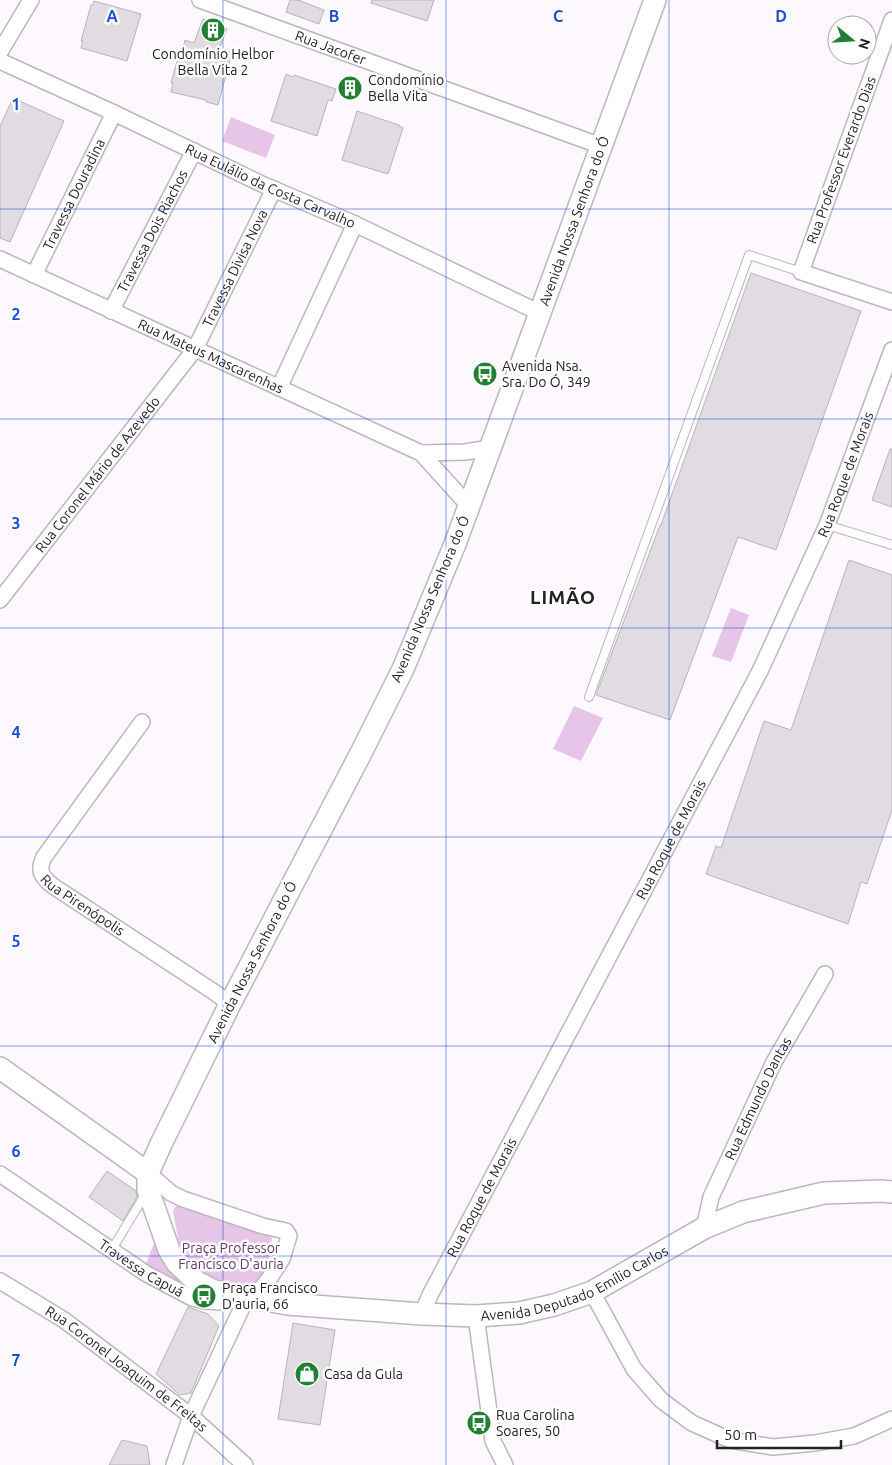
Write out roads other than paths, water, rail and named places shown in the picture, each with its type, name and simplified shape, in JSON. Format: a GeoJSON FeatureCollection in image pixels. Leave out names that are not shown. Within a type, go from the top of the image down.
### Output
{"type":"FeatureCollection","features":[{"type":"Feature","properties":{"kind":"main road","name":"Avenida Nossa Senhora do Ó"},"geometry":{"type":"LineString","coordinates":[[148,1182],[162,1142],[230,1004],[403,669],[469,506],[655,0]]}},
{"type":"Feature","properties":{"kind":"main road"},"geometry":{"type":"LineString","coordinates":[[0,1068],[148,1182]]}},
{"type":"Feature","properties":{"kind":"main road","name":"Travessa Capuá"},"geometry":{"type":"LineString","coordinates":[[148,1182],[169,1250],[177,1263],[197,1282],[214,1291],[247,1298]]}},
{"type":"Feature","properties":{"kind":"main road","name":"Avenida Deputado Emílio Carlos"},"geometry":{"type":"LineString","coordinates":[[247,1298],[287,1304],[422,1314],[476,1316],[519,1313],[554,1306],[592,1292],[704,1228],[743,1212],[824,1193],[892,1192]]}},
{"type":"Feature","properties":{"kind":"street"},"geometry":{"type":"LineString","coordinates":[[0,52],[31,0]]}},
{"type":"Feature","properties":{"kind":"street","name":"Rua Jacofer"},"geometry":{"type":"LineString","coordinates":[[200,0],[601,146]]}},
{"type":"Feature","properties":{"kind":"street","name":"Rua Professor Everardo Dias"},"geometry":{"type":"LineString","coordinates":[[801,272],[892,20]]}},
{"type":"Feature","properties":{"kind":"street","name":"Rua Eulálio da Costa Carvalho"},"geometry":{"type":"LineString","coordinates":[[0,60],[114,112],[274,189],[355,224],[540,313]]}},
{"type":"Feature","properties":{"kind":"street","name":"Travessa Douradina"},"geometry":{"type":"LineString","coordinates":[[34,275],[114,112]]}},
{"type":"Feature","properties":{"kind":"street","name":"Travessa Dois Riachos"},"geometry":{"type":"LineString","coordinates":[[112,311],[194,151]]}},
{"type":"Feature","properties":{"kind":"street","name":"Travessa Divisa Nova"},"geometry":{"type":"LineString","coordinates":[[195,349],[274,189]]}},
{"type":"Feature","properties":{"kind":"street"},"geometry":{"type":"LineString","coordinates":[[279,388],[355,224]]}},
{"type":"Feature","properties":{"kind":"street","name":"Rua Mateus Mascarenhas"},"geometry":{"type":"LineString","coordinates":[[0,259],[421,453],[469,506]]}},
{"type":"Feature","properties":{"kind":"street"},"geometry":{"type":"LineString","coordinates":[[801,272],[892,302]]}},
{"type":"Feature","properties":{"kind":"street","name":"Rua Coronel Mário de Azevedo"},"geometry":{"type":"LineString","coordinates":[[0,600],[195,349]]}},
{"type":"Feature","properties":{"kind":"street","name":"Rua Roque de Morais"},"geometry":{"type":"LineString","coordinates":[[422,1314],[435,1286],[760,671],[827,525],[892,350]]}},
{"type":"Feature","properties":{"kind":"street","name":"Rua Mateus Mascarenhas"},"geometry":{"type":"LineString","coordinates":[[421,453],[465,452],[490,448]]}},
{"type":"Feature","properties":{"kind":"street","name":"Rua Pirenópolis"},"geometry":{"type":"LineString","coordinates":[[142,722],[44,857],[40,870],[41,876],[53,886],[206,986],[230,1004]]}},
{"type":"Feature","properties":{"kind":"street","name":"Rua Edmundo Dantas"},"geometry":{"type":"LineString","coordinates":[[704,1228],[711,1197],[774,1062],[825,974]]}},
{"type":"Feature","properties":{"kind":"street","name":"Travessa Capuá"},"geometry":{"type":"LineString","coordinates":[[1,1178],[145,1273],[192,1298],[221,1302],[247,1298]]}},
{"type":"Feature","properties":{"kind":"street"},"geometry":{"type":"LineString","coordinates":[[148,1182],[182,1199],[263,1226],[286,1231],[289,1234],[282,1259],[269,1279],[260,1290],[247,1298],[191,1416],[174,1465]]}},
{"type":"Feature","properties":{"kind":"street","name":"Rua Coronel Joaquim de Freitas"},"geometry":{"type":"LineString","coordinates":[[0,1281],[64,1320],[191,1416],[245,1465]]}},
{"type":"Feature","properties":{"kind":"street"},"geometry":{"type":"LineString","coordinates":[[592,1292],[634,1369],[661,1400],[692,1423],[730,1440],[773,1447],[815,1443],[854,1436],[892,1419]]}},
{"type":"Feature","properties":{"kind":"street"},"geometry":{"type":"LineString","coordinates":[[476,1316],[493,1441],[505,1465]]}},
{"type":"Feature","properties":{"kind":"lane"},"geometry":{"type":"LineString","coordinates":[[589,697],[749,255],[801,272]]}},
{"type":"Feature","properties":{"kind":"lane"},"geometry":{"type":"LineString","coordinates":[[827,525],[892,545]]}},
{"type":"Feature","properties":{"kind":"lane"},"geometry":{"type":"LineString","coordinates":[[111,1251],[148,1182]]}},
{"type":"Feature","properties":{"kind":"place","name":"Condomínio Helbor Bella Vita 2"},"geometry":{"type":"Point","coordinates":[213,30]}},
{"type":"Feature","properties":{"kind":"place","name":"Condomínio Bella Vita"},"geometry":{"type":"Point","coordinates":[350,88]}},
{"type":"Feature","properties":{"kind":"place","name":"Avenida Nsa. Sra. Do Ó, 349"},"geometry":{"type":"Point","coordinates":[485,374]}},
{"type":"Feature","properties":{"kind":"place","name":"Praça Francisco D'auria, 66"},"geometry":{"type":"Point","coordinates":[204,1296]}},
{"type":"Feature","properties":{"kind":"place","name":"Casa da Gula"},"geometry":{"type":"Point","coordinates":[307,1374]}},
{"type":"Feature","properties":{"kind":"place","name":"Rua Carolina Soares, 50"},"geometry":{"type":"Point","coordinates":[479,1423]}},
{"type":"Feature","properties":{"kind":"district","name":"LIMÃO"},"geometry":{"type":"Point","coordinates":[563,597]}},
{"type":"Feature","properties":{"kind":"park label","name":"Praça Professor Francisco D'auria"},"geometry":{"type":"Point","coordinates":[231,1256]}}]}
